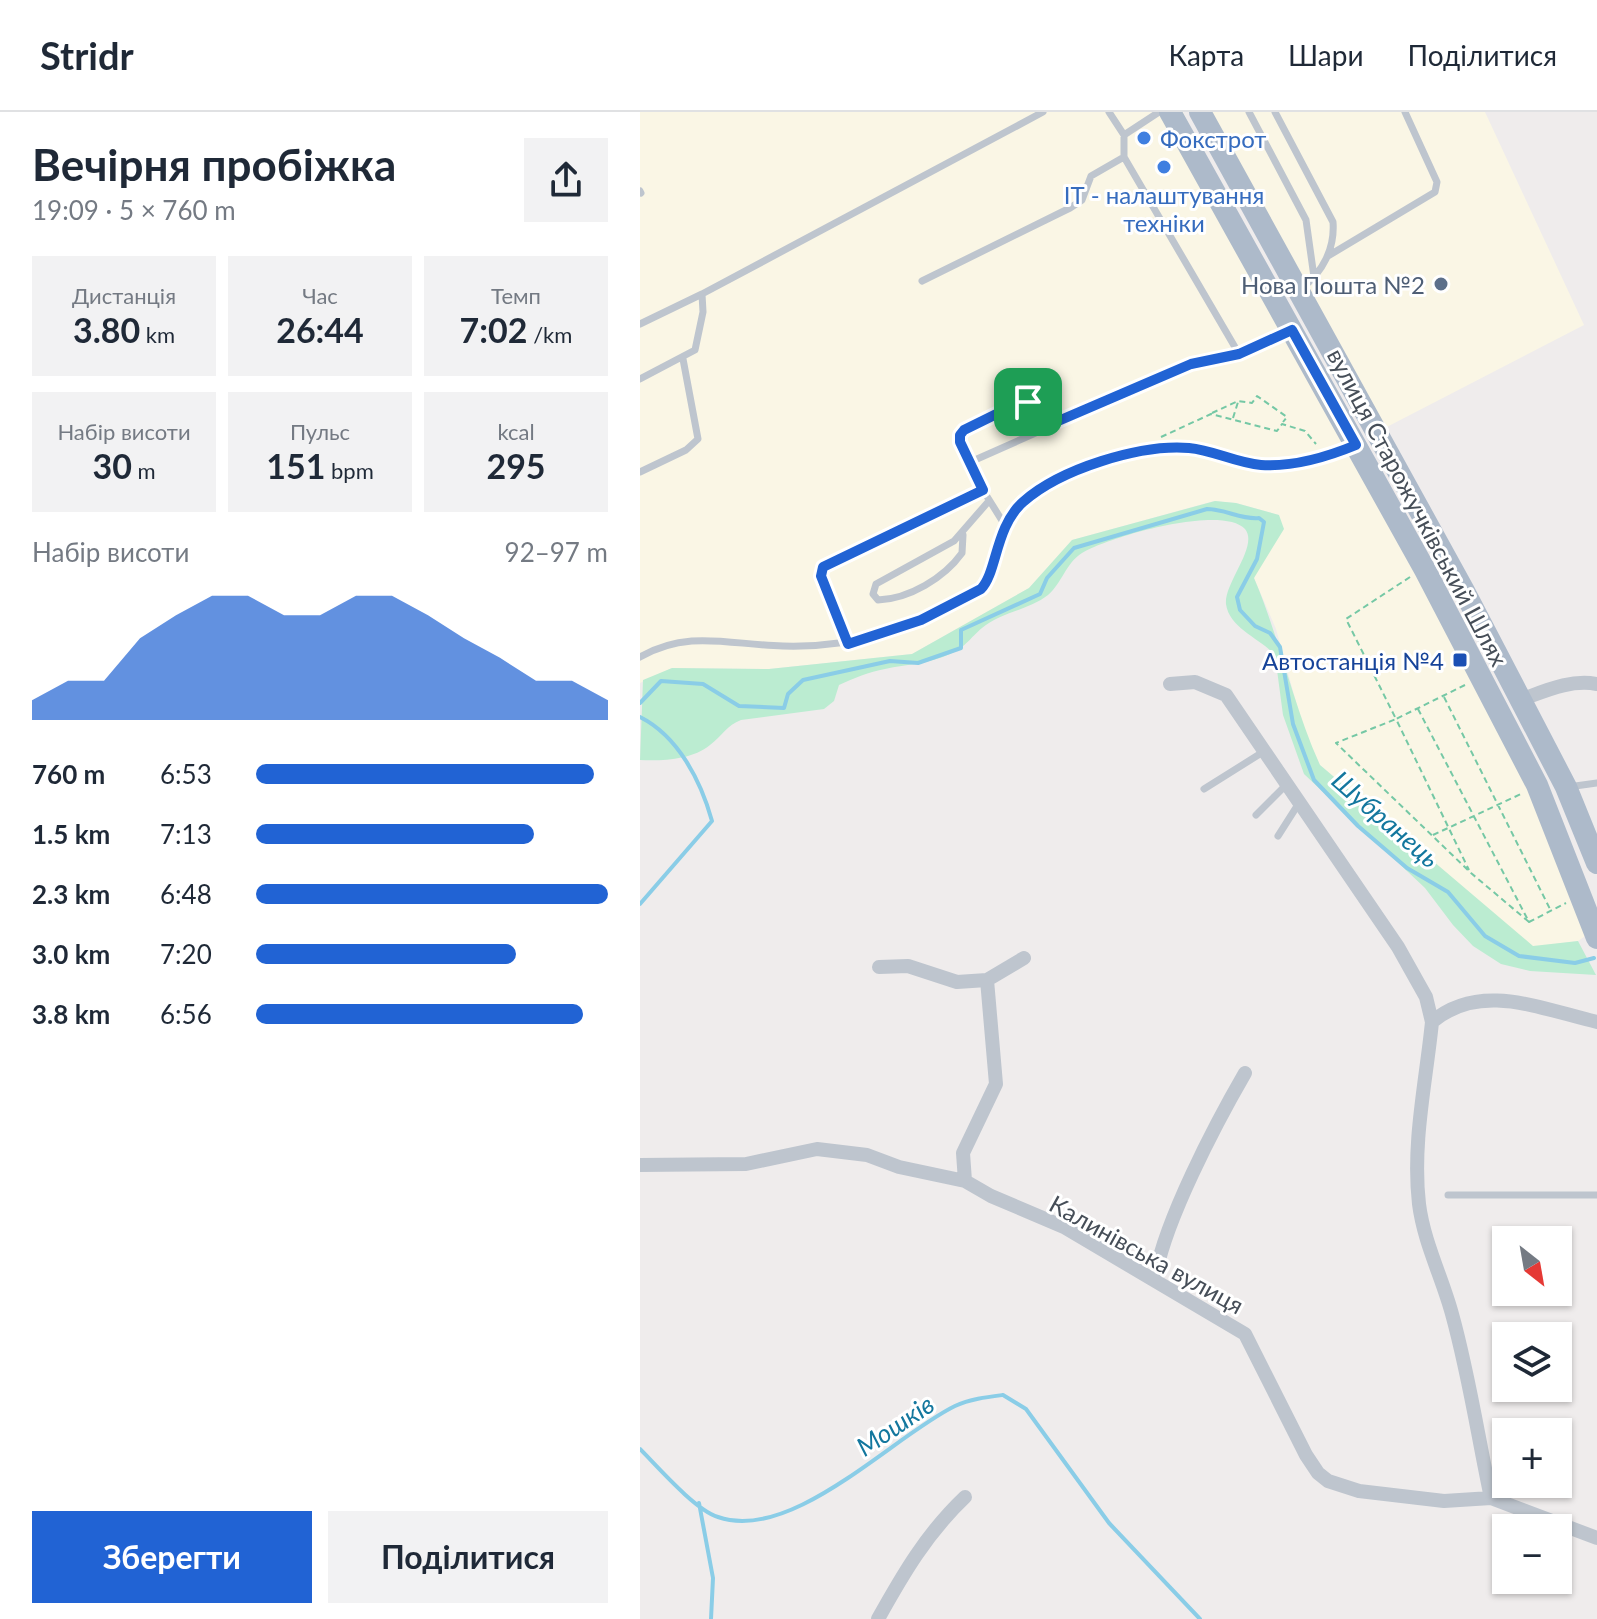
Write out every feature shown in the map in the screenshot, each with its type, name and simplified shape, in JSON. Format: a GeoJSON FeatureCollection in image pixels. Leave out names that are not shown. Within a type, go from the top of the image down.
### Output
{"type":"FeatureCollection","features":[{"type":"Feature","properties":{"kind":"main road","name":"вулиця Старожучківський Шлях"},"geometry":{"type":"LineString","coordinates":[[1170,112],[1356,445],[1416,578],[1480,676],[1540,792],[1597,937]]}},
{"type":"Feature","properties":{"kind":"main road","name":"вулиця Старожучківський Шлях"},"geometry":{"type":"LineString","coordinates":[[1200,112],[1306,284],[1566,787],[1597,863]]}},
{"type":"Feature","properties":{"kind":"main road"},"geometry":{"type":"LineString","coordinates":[[1540,792],[1566,787]]}},
{"type":"Feature","properties":{"kind":"street"},"geometry":{"type":"LineString","coordinates":[[1170,684],[1195,682],[1226,695],[1398,947],[1426,997],[1432,1022],[1422,1088],[1419,1202],[1424,1232],[1451,1309],[1471,1385],[1491,1498]]}},
{"type":"Feature","properties":{"kind":"street"},"geometry":{"type":"LineString","coordinates":[[1520,700],[1557,687],[1584,682],[1597,684]]}},
{"type":"Feature","properties":{"kind":"street"},"geometry":{"type":"LineString","coordinates":[[879,967],[908,966],[957,982],[987,980],[1024,958]]}},
{"type":"Feature","properties":{"kind":"street"},"geometry":{"type":"LineString","coordinates":[[965,1181],[963,1153],[996,1084],[987,980]]}},
{"type":"Feature","properties":{"kind":"street"},"geometry":{"type":"LineString","coordinates":[[1432,1022],[1450,1007],[1493,998],[1597,1022]]}},
{"type":"Feature","properties":{"kind":"street"},"geometry":{"type":"LineString","coordinates":[[1155,1279],[1157,1264],[1181,1204],[1245,1073]]}},
{"type":"Feature","properties":{"kind":"street","name":"Калинівська вулиця"},"geometry":{"type":"LineString","coordinates":[[640,1165],[746,1164],[817,1149],[867,1155],[899,1167],[965,1181],[991,1196],[1064,1227],[1245,1334],[1306,1455],[1318,1473],[1328,1481],[1384,1496],[1444,1501],[1491,1498],[1597,1538]]}},
{"type":"Feature","properties":{"kind":"street"},"geometry":{"type":"LineString","coordinates":[[878,1619],[918,1550],[943,1517],[965,1497]]}},
{"type":"Feature","properties":{"kind":"lane"},"geometry":{"type":"LineString","coordinates":[[640,324],[1043,112]]}},
{"type":"Feature","properties":{"kind":"lane"},"geometry":{"type":"LineString","coordinates":[[1109,112],[1124,135],[1124,157],[1239,354]]}},
{"type":"Feature","properties":{"kind":"lane"},"geometry":{"type":"LineString","coordinates":[[1124,135],[1159,112]]}},
{"type":"Feature","properties":{"kind":"lane"},"geometry":{"type":"LineString","coordinates":[[1249,112],[1306,220],[1306,284]]}},
{"type":"Feature","properties":{"kind":"lane"},"geometry":{"type":"LineString","coordinates":[[1275,112],[1333,222],[1335,239],[1328,256],[1306,284]]}},
{"type":"Feature","properties":{"kind":"lane"},"geometry":{"type":"LineString","coordinates":[[1328,256],[1435,192],[1437,182],[1405,112]]}},
{"type":"Feature","properties":{"kind":"lane"},"geometry":{"type":"LineString","coordinates":[[922,281],[1070,208],[1082,200],[1091,176],[1124,157]]}},
{"type":"Feature","properties":{"kind":"lane"},"geometry":{"type":"LineString","coordinates":[[640,379],[695,350],[703,312],[702,294]]}},
{"type":"Feature","properties":{"kind":"lane"},"geometry":{"type":"LineString","coordinates":[[968,463],[1191,364],[1239,354],[1292,330]]}},
{"type":"Feature","properties":{"kind":"lane"},"geometry":{"type":"LineString","coordinates":[[640,472],[686,450],[698,439],[683,359]]}},
{"type":"Feature","properties":{"kind":"lane"},"geometry":{"type":"LineString","coordinates":[[1006,527],[988,502],[968,463],[961,433],[1022,400],[1028,402],[1042,428]]}},
{"type":"Feature","properties":{"kind":"lane"},"geometry":{"type":"LineString","coordinates":[[640,657],[677,640],[782,646],[848,644],[921,620],[981,589],[1006,527],[1022,503],[1048,485],[1136,451],[1191,448],[1261,465],[1324,456],[1356,445]]}},
{"type":"Feature","properties":{"kind":"lane"},"geometry":{"type":"LineString","coordinates":[[848,644],[821,576],[823,567],[983,490]]}},
{"type":"Feature","properties":{"kind":"lane"},"geometry":{"type":"LineString","coordinates":[[963,535],[962,553],[942,573],[902,597],[878,600],[873,594],[876,584],[963,535],[988,502]]}},
{"type":"Feature","properties":{"kind":"lane"},"geometry":{"type":"LineString","coordinates":[[1204,789],[1263,752]]}},
{"type":"Feature","properties":{"kind":"lane"},"geometry":{"type":"LineString","coordinates":[[1566,787],[1597,783]]}},
{"type":"Feature","properties":{"kind":"lane"},"geometry":{"type":"LineString","coordinates":[[1256,815],[1286,785]]}},
{"type":"Feature","properties":{"kind":"lane"},"geometry":{"type":"LineString","coordinates":[[1278,836],[1299,803]]}},
{"type":"Feature","properties":{"kind":"lane"},"geometry":{"type":"LineString","coordinates":[[1448,1195],[1597,1195]]}},
{"type":"Feature","properties":{"kind":"path"},"geometry":{"type":"LineString","coordinates":[[1136,451],[1211,414],[1238,401],[1252,403],[1257,396],[1287,417],[1277,431],[1211,414]]}},
{"type":"Feature","properties":{"kind":"path"},"geometry":{"type":"LineString","coordinates":[[1233,418],[1238,401]]}},
{"type":"Feature","properties":{"kind":"path"},"geometry":{"type":"LineString","coordinates":[[1282,424],[1305,431],[1324,456]]}},
{"type":"Feature","properties":{"kind":"path"},"geometry":{"type":"LineString","coordinates":[[1416,578],[1346,619],[1471,873]]}},
{"type":"Feature","properties":{"kind":"path"},"geometry":{"type":"LineString","coordinates":[[1480,676],[1418,709],[1336,743],[1431,836],[1529,922]]}},
{"type":"Feature","properties":{"kind":"path"},"geometry":{"type":"LineString","coordinates":[[1443,695],[1550,910]]}},
{"type":"Feature","properties":{"kind":"path"},"geometry":{"type":"LineString","coordinates":[[1418,709],[1529,922]]}},
{"type":"Feature","properties":{"kind":"path"},"geometry":{"type":"LineString","coordinates":[[1431,836],[1498,805],[1540,792]]}},
{"type":"Feature","properties":{"kind":"path"},"geometry":{"type":"LineString","coordinates":[[1529,922],[1581,895]]}},
{"type":"Feature","properties":{"kind":"shaded area"},"geometry":{"type":"Polygon","coordinates":[[[640,112],[1183,112],[1292,330],[1347,417],[1597,928],[1578,941],[1533,947],[1320,765],[1304,731],[1276,629],[1254,578],[1279,515],[1236,503],[1214,501],[1072,540],[1029,588],[912,654],[769,669],[672,668],[640,683],[640,112]]]}},
{"type":"Feature","properties":{"kind":"shaded area"},"geometry":{"type":"Polygon","coordinates":[[[1204,112],[1485,112],[1584,325],[1379,431],[1204,112]]]}},
{"type":"Feature","properties":{"kind":"green space"},"geometry":{"type":"Polygon","coordinates":[[[1215,501],[1236,503],[1279,515],[1284,529],[1254,578],[1320,765],[1533,946],[1578,941],[1596,975],[1530,971],[1501,964],[1473,946],[1425,888],[1304,774],[1283,715],[1275,655],[1239,626],[1228,612],[1227,595],[1248,545],[1245,529],[1232,522],[1190,521],[1139,532],[1096,546],[1077,557],[1048,595],[990,623],[950,654],[873,672],[845,682],[839,685],[834,701],[824,709],[741,720],[695,754],[667,760],[640,760],[643,680],[672,668],[769,669],[912,654],[1029,588],[1072,540],[1215,501]]]}},
{"type":"Feature","properties":{"kind":"waterway","name":"Шубранець"},"geometry":{"type":"LineString","coordinates":[[640,703],[661,681],[703,684],[739,706],[784,708],[788,694],[803,680],[890,661],[918,663],[961,648],[961,630],[1040,594],[1047,578],[1074,548],[1207,509],[1259,518],[1264,522],[1257,559],[1237,597],[1240,610],[1255,626],[1270,633],[1280,647],[1293,724],[1314,780],[1358,826],[1407,868],[1448,892],[1485,936],[1519,956],[1575,963],[1594,958]]}},
{"type":"Feature","properties":{"kind":"waterway","name":"Мошків"},"geometry":{"type":"LineString","coordinates":[[640,717],[654,725],[677,748],[694,776],[712,821],[640,904]]}},
{"type":"Feature","properties":{"kind":"waterway","name":"Мошків"},"geometry":{"type":"LineString","coordinates":[[640,1449],[698,1506],[718,1517],[747,1521],[778,1515],[809,1501],[955,1406],[1003,1395],[1026,1409],[1109,1523],[1200,1619]]}},
{"type":"Feature","properties":{"kind":"waterway"},"geometry":{"type":"LineString","coordinates":[[699,1503],[713,1578],[711,1619]]}},
{"type":"Feature","properties":{"kind":"place","name":"Фокстрот"},"geometry":{"type":"Point","coordinates":[1144,138]}},
{"type":"Feature","properties":{"kind":"place","name":"ІТ - налаштування техніки"},"geometry":{"type":"Point","coordinates":[1164,167]}},
{"type":"Feature","properties":{"kind":"place","name":"Нова Пошта №2"},"geometry":{"type":"Point","coordinates":[1441,284]}},
{"type":"Feature","properties":{"kind":"place","name":"Автостанція №4"},"geometry":{"type":"Point","coordinates":[1460,660]}},
{"type":"Feature","properties":{"kind":"route"},"geometry":{"type":"LineString","coordinates":[[1292,330],[1356,445],[1286,464],[1261,465],[1191,448],[1151,448],[1070,475],[1048,485],[1022,503],[999,537],[987,583],[981,589],[921,620],[848,644],[821,576],[823,567],[983,490],[968,463],[959,438],[961,433],[1022,400],[1028,402],[1042,428],[1191,364],[1239,354],[1292,330]]}}]}
